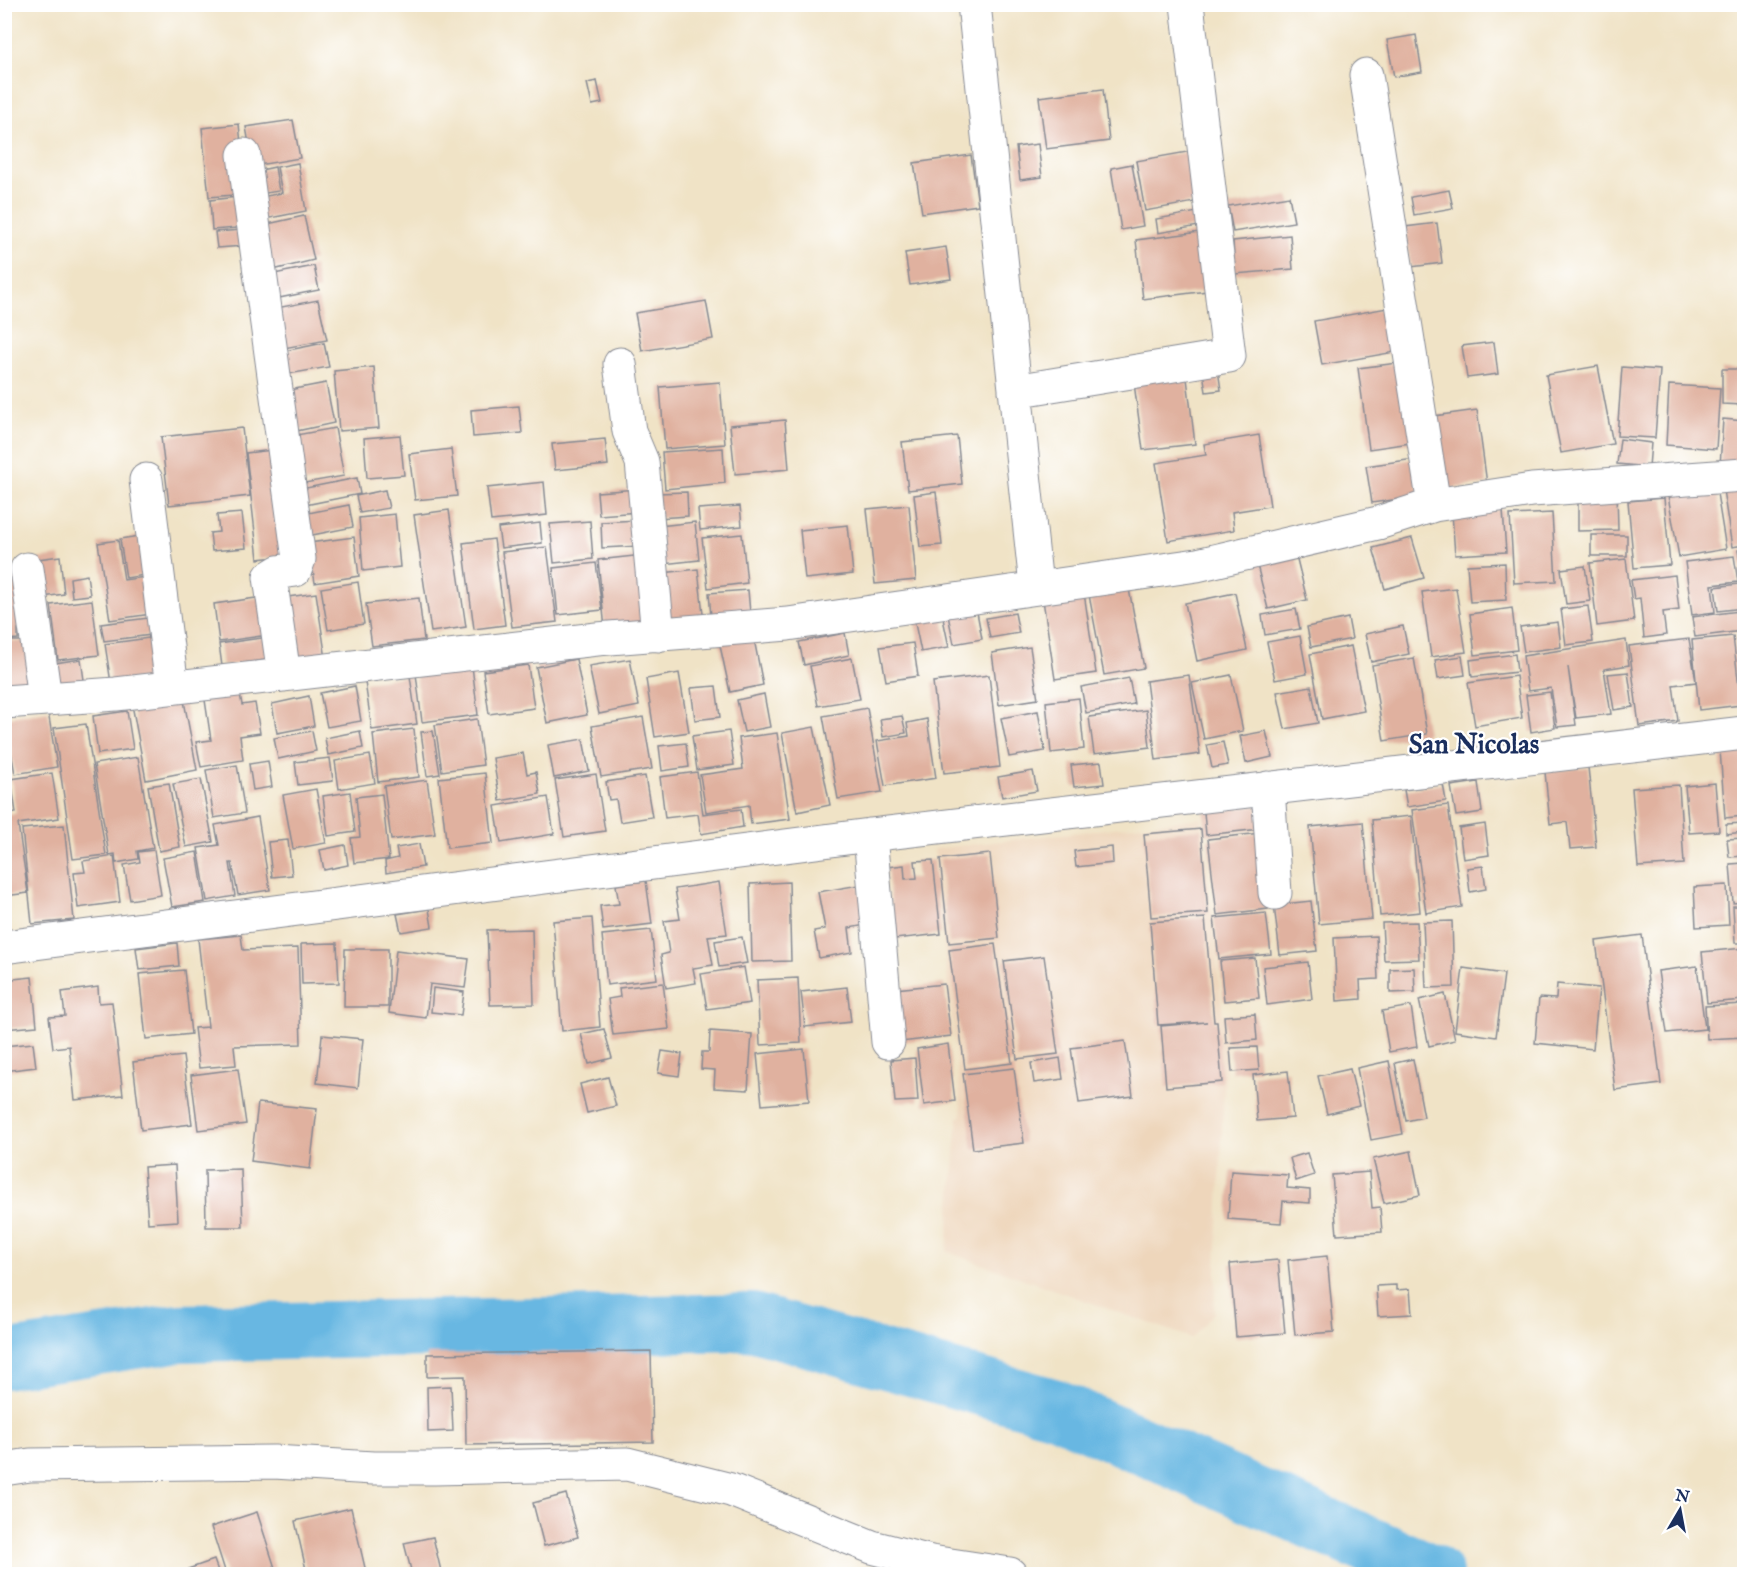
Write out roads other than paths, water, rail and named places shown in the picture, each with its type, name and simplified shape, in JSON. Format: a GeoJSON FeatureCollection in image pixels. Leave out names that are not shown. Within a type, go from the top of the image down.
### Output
{"type":"FeatureCollection","features":[{"type":"Feature","properties":{"kind":"street"},"geometry":{"type":"LineString","coordinates":[[974,4],[1036,586]]}},
{"type":"Feature","properties":{"kind":"street"},"geometry":{"type":"LineString","coordinates":[[1016,391],[1230,356],[1187,4]]}},
{"type":"Feature","properties":{"kind":"street"},"geometry":{"type":"LineString","coordinates":[[1366,75],[1434,506]]}},
{"type":"Feature","properties":{"kind":"street"},"geometry":{"type":"LineString","coordinates":[[244,155],[299,559],[295,570],[278,572],[270,577],[284,675]]}},
{"type":"Feature","properties":{"kind":"street"},"geometry":{"type":"LineString","coordinates":[[620,364],[629,431],[642,462],[658,635]]}},
{"type":"Feature","properties":{"kind":"street"},"geometry":{"type":"LineString","coordinates":[[4,702],[172,687],[658,635],[788,624],[1036,586],[1121,578],[1197,565],[1367,526],[1434,506],[1532,490],[1744,474]]}},
{"type":"Feature","properties":{"kind":"street"},"geometry":{"type":"LineString","coordinates":[[146,480],[172,687]]}},
{"type":"Feature","properties":{"kind":"street"},"geometry":{"type":"LineString","coordinates":[[27,569],[45,698]]}},
{"type":"Feature","properties":{"kind":"street"},"geometry":{"type":"LineString","coordinates":[[4,947],[870,835],[1744,733]]}},
{"type":"Feature","properties":{"kind":"street"},"geometry":{"type":"LineString","coordinates":[[1268,788],[1275,893]]}},
{"type":"Feature","properties":{"kind":"street"},"geometry":{"type":"LineString","coordinates":[[870,835],[888,1042]]}},
{"type":"Feature","properties":{"kind":"street"},"geometry":{"type":"LineString","coordinates":[[4,1469],[30,1465],[274,1462],[394,1468],[627,1464],[731,1490],[872,1547],[931,1562],[1010,1575]]}},
{"type":"Feature","properties":{"kind":"waterway"},"geometry":{"type":"LineString","coordinates":[[4,1360],[180,1333],[752,1322],[1056,1408],[1434,1574]]}},
{"type":"Feature","properties":{"kind":"district","name":"San Nicolas"},"geometry":{"type":"Point","coordinates":[1474,744]}}]}
